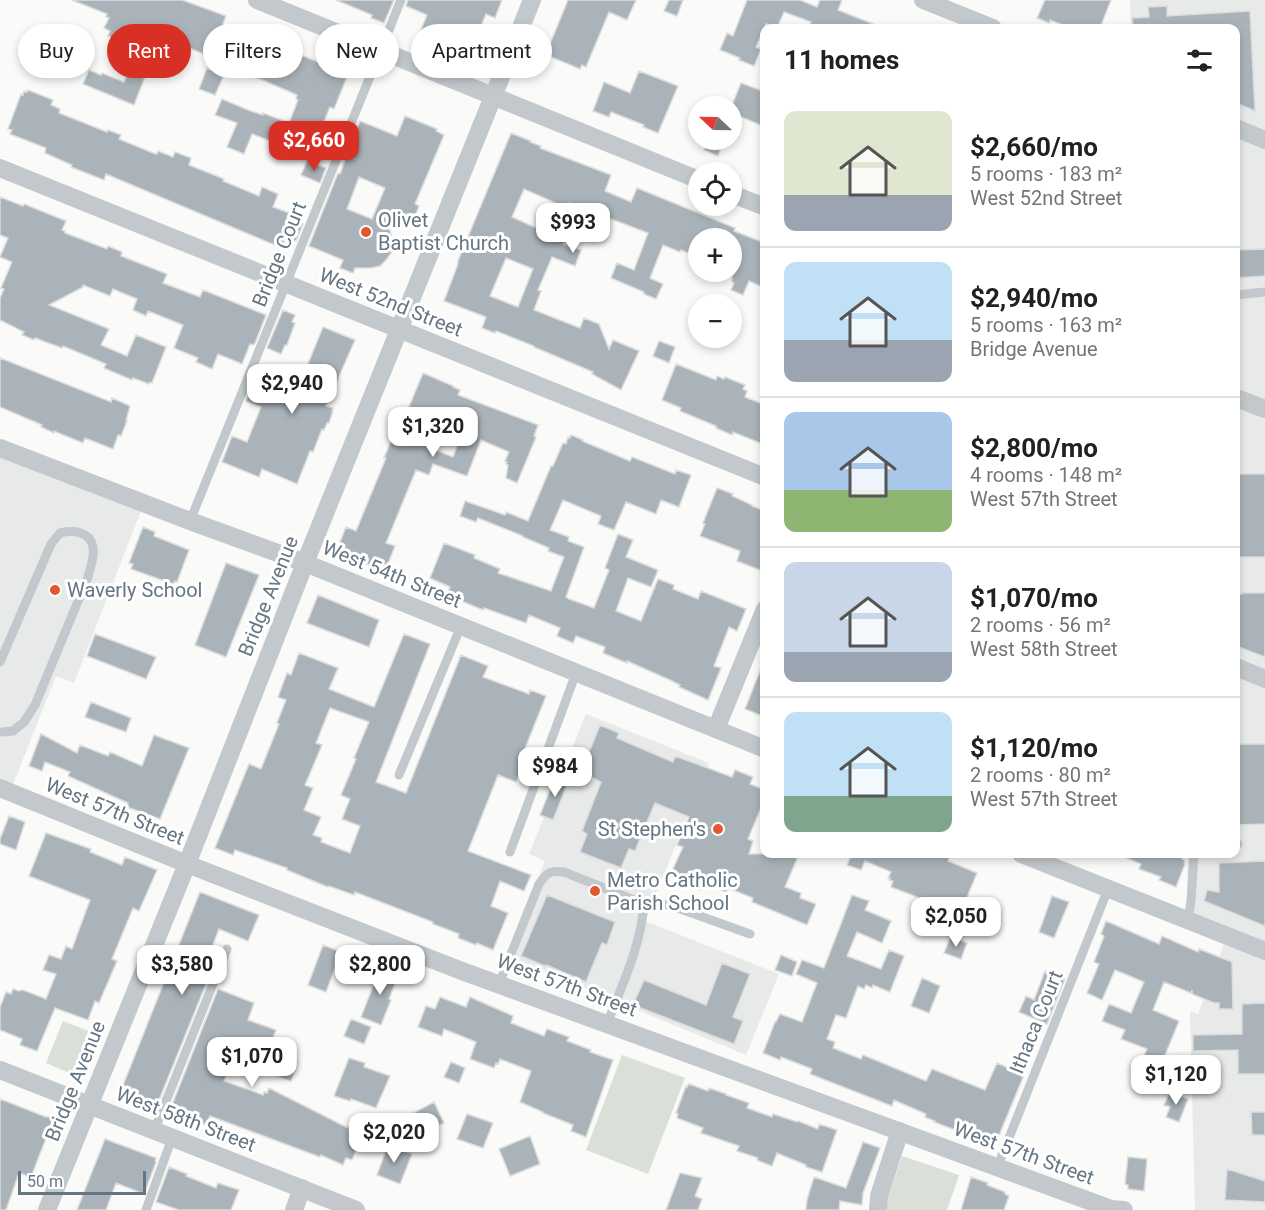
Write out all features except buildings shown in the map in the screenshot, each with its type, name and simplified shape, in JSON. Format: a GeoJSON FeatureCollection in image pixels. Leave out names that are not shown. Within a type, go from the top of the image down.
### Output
{"type":"FeatureCollection","features":[{"type":"Feature","properties":{"kind":"street"},"geometry":{"type":"LineString","coordinates":[[257,0],[317,24]]}},
{"type":"Feature","properties":{"kind":"street","name":"Bridge Avenue"},"geometry":{"type":"LineString","coordinates":[[47,1210],[532,0]]}},
{"type":"Feature","properties":{"kind":"street"},"geometry":{"type":"LineString","coordinates":[[924,0],[983,24]]}},
{"type":"Feature","properties":{"kind":"street"},"geometry":{"type":"LineString","coordinates":[[399,57],[688,175]]}},
{"type":"Feature","properties":{"kind":"street"},"geometry":{"type":"LineString","coordinates":[[1240,130],[1265,140]]}},
{"type":"Feature","properties":{"kind":"street","name":"West 52nd Street"},"geometry":{"type":"LineString","coordinates":[[0,168],[760,475]]}},
{"type":"Feature","properties":{"kind":"street"},"geometry":{"type":"LineString","coordinates":[[742,198],[760,205]]}},
{"type":"Feature","properties":{"kind":"street"},"geometry":{"type":"LineString","coordinates":[[1240,400],[1265,409]]}},
{"type":"Feature","properties":{"kind":"street","name":"West 54th Street"},"geometry":{"type":"LineString","coordinates":[[0,448],[305,563],[760,747]]}},
{"type":"Feature","properties":{"kind":"street"},"geometry":{"type":"LineString","coordinates":[[716,729],[760,621]]}},
{"type":"Feature","properties":{"kind":"street"},"geometry":{"type":"LineString","coordinates":[[1240,669],[1265,679]]}},
{"type":"Feature","properties":{"kind":"street","name":"West 57th Street"},"geometry":{"type":"LineString","coordinates":[[0,788],[187,864],[499,984],[997,1168],[1111,1209],[1124,1210]]}},
{"type":"Feature","properties":{"kind":"street"},"geometry":{"type":"LineString","coordinates":[[1031,858],[1265,951]]}},
{"type":"Feature","properties":{"kind":"street","name":"West 58th Street"},"geometry":{"type":"LineString","coordinates":[[0,1070],[356,1210]]}},
{"type":"Feature","properties":{"kind":"street"},"geometry":{"type":"LineString","coordinates":[[878,1210],[879,1196],[900,1131]]}},
{"type":"Feature","properties":{"kind":"street"},"geometry":{"type":"LineString","coordinates":[[294,1210],[302,1188]]}},
{"type":"Feature","properties":{"kind":"lane","name":"Bridge Court"},"geometry":{"type":"LineString","coordinates":[[391,24],[401,0]]}},
{"type":"Feature","properties":{"kind":"lane","name":"Bridge Court"},"geometry":{"type":"LineString","coordinates":[[190,520],[370,78]]}},
{"type":"Feature","properties":{"kind":"lane"},"geometry":{"type":"LineString","coordinates":[[1240,294],[1265,292]]}},
{"type":"Feature","properties":{"kind":"lane"},"geometry":{"type":"LineString","coordinates":[[0,662],[51,544],[60,533],[73,530],[87,536],[93,546],[93,559],[88,577],[35,705],[24,722],[13,731],[1,733]]}},
{"type":"Feature","properties":{"kind":"lane"},"geometry":{"type":"LineString","coordinates":[[399,776],[460,626]]}},
{"type":"Feature","properties":{"kind":"lane"},"geometry":{"type":"LineString","coordinates":[[510,852],[576,673]]}},
{"type":"Feature","properties":{"kind":"lane"},"geometry":{"type":"LineString","coordinates":[[1188,920],[1194,858]]}},
{"type":"Feature","properties":{"kind":"lane"},"geometry":{"type":"LineString","coordinates":[[499,984],[539,884],[544,876],[554,871],[564,872],[644,904],[658,903],[672,906],[750,934]]}},
{"type":"Feature","properties":{"kind":"lane","name":"Ithaca Court"},"geometry":{"type":"LineString","coordinates":[[997,1168],[1108,889]]}},
{"type":"Feature","properties":{"kind":"lane"},"geometry":{"type":"LineString","coordinates":[[607,1024],[634,956],[643,920],[644,904]]}},
{"type":"Feature","properties":{"kind":"lane"},"geometry":{"type":"LineString","coordinates":[[154,1131],[227,949]]}},
{"type":"Feature","properties":{"kind":"lane"},"geometry":{"type":"LineString","coordinates":[[146,1210],[172,1138]]}},
{"type":"Feature","properties":{"kind":"shaded area"},"geometry":{"type":"Polygon","coordinates":[[[1130,0],[1265,0],[1265,1210],[1195,1210],[1190,1011],[1198,1014],[1227,936],[1188,920],[1187,858],[1240,858],[1240,24],[1131,24],[1130,0]]]}},
{"type":"Feature","properties":{"kind":"shaded area","name":"Waverly School"},"geometry":{"type":"Polygon","coordinates":[[[0,448],[144,503],[74,683],[56,676],[10,792],[0,788],[0,448]]]}},
{"type":"Feature","properties":{"kind":"shaded area","name":"Metro Catholic Parish School"},"geometry":{"type":"Polygon","coordinates":[[[586,714],[709,763],[645,921],[779,974],[746,1055],[507,956],[545,861],[529,854],[586,714]]]}},
{"type":"Feature","properties":{"kind":"shaded area"},"geometry":{"type":"Polygon","coordinates":[[[63,1021],[89,1031],[72,1074],[46,1063],[63,1021]]]}},
{"type":"Feature","properties":{"kind":"shaded area"},"geometry":{"type":"Polygon","coordinates":[[[622,1055],[685,1078],[648,1174],[586,1150],[622,1055]]]}},
{"type":"Feature","properties":{"kind":"shaded area"},"geometry":{"type":"Polygon","coordinates":[[[902,1156],[959,1175],[947,1210],[887,1210],[885,1207],[902,1156]]]}},
{"type":"Feature","properties":{"kind":"place","name":"Olivet Baptist Church"},"geometry":{"type":"Point","coordinates":[366,232]}},
{"type":"Feature","properties":{"kind":"place","name":"Waverly School"},"geometry":{"type":"Point","coordinates":[55,590]}},
{"type":"Feature","properties":{"kind":"place","name":"St Stephen's"},"geometry":{"type":"Point","coordinates":[718,829]}},
{"type":"Feature","properties":{"kind":"place","name":"Metro Catholic Parish School"},"geometry":{"type":"Point","coordinates":[595,891]}}]}
